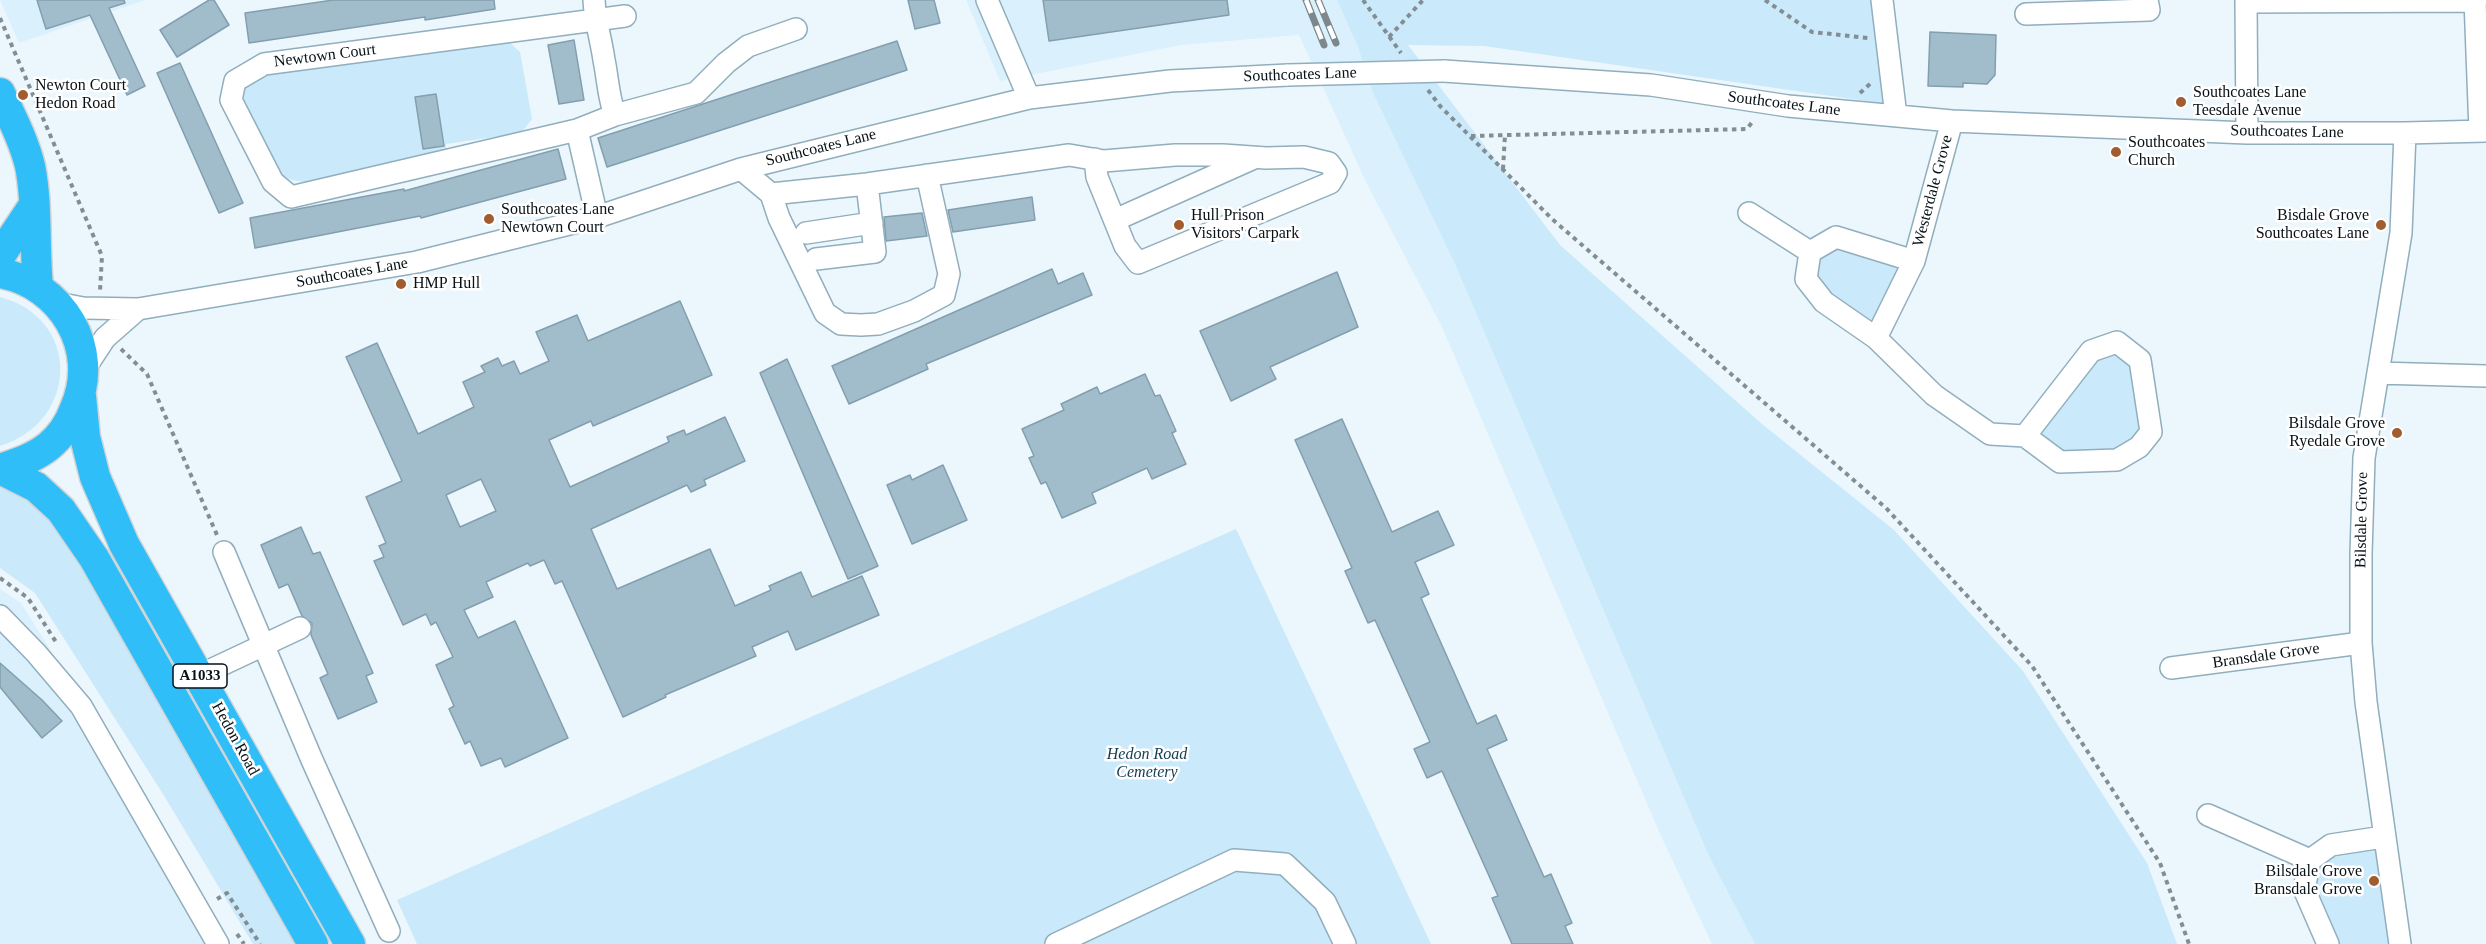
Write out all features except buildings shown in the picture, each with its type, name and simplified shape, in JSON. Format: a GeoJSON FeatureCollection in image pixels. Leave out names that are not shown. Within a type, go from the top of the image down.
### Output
{"type":"FeatureCollection","features":[{"type":"Feature","properties":{"kind":"highway"},"geometry":{"type":"LineString","coordinates":[[0,93],[30,165],[47,295]]}},
{"type":"Feature","properties":{"kind":"highway"},"geometry":{"type":"LineString","coordinates":[[0,256],[34,205]]}},
{"type":"Feature","properties":{"kind":"highway"},"geometry":{"type":"LineString","coordinates":[[0,273],[15,276],[47,295]]}},
{"type":"Feature","properties":{"kind":"highway","name":"A1033"},"geometry":{"type":"LineString","coordinates":[[0,469],[27,461],[51,445],[70,422],[82,383],[78,338],[72,323],[47,295]]}},
{"type":"Feature","properties":{"kind":"highway","name":"Hedon Road"},"geometry":{"type":"LineString","coordinates":[[82,383],[85,437],[99,487],[124,544],[350,944]]}},
{"type":"Feature","properties":{"kind":"highway","name":"Hedon Road"},"geometry":{"type":"LineString","coordinates":[[0,469],[36,487],[62,510],[87,548],[313,944]]}},
{"type":"Feature","properties":{"kind":"street"},"geometry":{"type":"LineString","coordinates":[[987,0],[1029,98]]}},
{"type":"Feature","properties":{"kind":"street"},"geometry":{"type":"LineString","coordinates":[[1882,0],[1896,116]]}},
{"type":"Feature","properties":{"kind":"street"},"geometry":{"type":"LineString","coordinates":[[2026,14],[2149,10],[2147,0]]}},
{"type":"Feature","properties":{"kind":"street"},"geometry":{"type":"LineString","coordinates":[[2247,133],[2246,1],[2478,4],[2483,131]]}},
{"type":"Feature","properties":{"kind":"street"},"geometry":{"type":"LineString","coordinates":[[594,10],[605,61],[609,96],[615,115]]}},
{"type":"Feature","properties":{"kind":"street","name":"Newtown Court"},"geometry":{"type":"LineString","coordinates":[[625,16],[594,10],[264,64],[235,81],[231,100],[273,182],[291,197],[577,130],[615,115],[696,93],[726,63],[748,46],[796,29]]}},
{"type":"Feature","properties":{"kind":"street","name":"Southcoates Lane"},"geometry":{"type":"LineString","coordinates":[[47,295],[83,308],[138,309],[417,262],[597,216],[741,169],[1029,98],[1170,81],[1444,71],[1651,85],[1766,102],[1952,121],[2247,133],[2483,131]]}},
{"type":"Feature","properties":{"kind":"street","name":"Westerdale Grove"},"geometry":{"type":"LineString","coordinates":[[1876,338],[1914,261],[1952,121]]}},
{"type":"Feature","properties":{"kind":"street"},"geometry":{"type":"LineString","coordinates":[[577,130],[597,216]]}},
{"type":"Feature","properties":{"kind":"street","name":"Bilsdale Grove"},"geometry":{"type":"LineString","coordinates":[[2400,944],[2383,837],[2361,643],[2364,458],[2401,233],[2405,133]]}},
{"type":"Feature","properties":{"kind":"street"},"geometry":{"type":"LineString","coordinates":[[771,194],[1069,155],[1096,168],[1120,160],[1175,155],[1304,157],[1329,163],[1336,173],[1330,183],[1138,262],[1125,246],[1096,168]]}},
{"type":"Feature","properties":{"kind":"street"},"geometry":{"type":"LineString","coordinates":[[1115,220],[1257,157]]}},
{"type":"Feature","properties":{"kind":"street"},"geometry":{"type":"LineString","coordinates":[[741,169],[771,194],[779,218],[825,313],[841,324],[861,326],[878,324],[914,311],[944,295],[949,274],[927,175]]}},
{"type":"Feature","properties":{"kind":"street"},"geometry":{"type":"LineString","coordinates":[[816,260],[875,252],[867,183]]}},
{"type":"Feature","properties":{"kind":"street"},"geometry":{"type":"LineString","coordinates":[[1749,213],[1810,252],[1806,279],[1824,302],[1876,338],[1934,395],[1990,434],[2025,436],[2060,462],[2117,460],[2139,447],[2151,432],[2140,360],[2117,342],[2091,351],[2025,436]]}},
{"type":"Feature","properties":{"kind":"street"},"geometry":{"type":"LineString","coordinates":[[806,233],[872,223]]}},
{"type":"Feature","properties":{"kind":"street","name":"Westerdale Grove"},"geometry":{"type":"LineString","coordinates":[[1810,252],[1836,237],[1914,261]]}},
{"type":"Feature","properties":{"kind":"street"},"geometry":{"type":"LineString","coordinates":[[82,383],[105,338],[138,309]]}},
{"type":"Feature","properties":{"kind":"street"},"geometry":{"type":"LineString","coordinates":[[2378,373],[2486,376]]}},
{"type":"Feature","properties":{"kind":"street"},"geometry":{"type":"LineString","coordinates":[[224,552],[389,931]]}},
{"type":"Feature","properties":{"kind":"street"},"geometry":{"type":"LineString","coordinates":[[0,616],[36,653],[81,706],[218,944]]}},
{"type":"Feature","properties":{"kind":"street"},"geometry":{"type":"LineString","coordinates":[[200,675],[300,627]]}},
{"type":"Feature","properties":{"kind":"street","name":"Bransdale Grove"},"geometry":{"type":"LineString","coordinates":[[2171,668],[2361,643]]}},
{"type":"Feature","properties":{"kind":"street"},"geometry":{"type":"LineString","coordinates":[[2208,815],[2310,860]]}},
{"type":"Feature","properties":{"kind":"street"},"geometry":{"type":"LineString","coordinates":[[2328,944],[2304,889],[2310,860],[2331,845],[2383,837]]}},
{"type":"Feature","properties":{"kind":"street"},"geometry":{"type":"LineString","coordinates":[[1056,944],[1234,860],[1285,864],[1324,902],[1346,944]]}},
{"type":"Feature","properties":{"kind":"path"},"geometry":{"type":"LineString","coordinates":[[1363,0],[1402,54]]}},
{"type":"Feature","properties":{"kind":"path"},"geometry":{"type":"LineString","coordinates":[[1389,37],[1423,0]]}},
{"type":"Feature","properties":{"kind":"path"},"geometry":{"type":"LineString","coordinates":[[1765,0],[1812,32],[1872,39],[1887,38]]}},
{"type":"Feature","properties":{"kind":"path"},"geometry":{"type":"LineString","coordinates":[[1843,111],[1877,79],[1875,69],[1890,62]]}},
{"type":"Feature","properties":{"kind":"path"},"geometry":{"type":"LineString","coordinates":[[1427,89],[1440,106],[1552,219],[1886,508],[2032,666],[2160,863],[2189,944]]}},
{"type":"Feature","properties":{"kind":"path"},"geometry":{"type":"LineString","coordinates":[[1470,136],[1748,129],[1766,102]]}},
{"type":"Feature","properties":{"kind":"path"},"geometry":{"type":"LineString","coordinates":[[1503,169],[1505,135]]}},
{"type":"Feature","properties":{"kind":"path"},"geometry":{"type":"LineString","coordinates":[[217,899],[227,893],[260,944]]}},
{"type":"Feature","properties":{"kind":"shaded area"},"geometry":{"type":"Polygon","coordinates":[[[0,0],[145,0],[19,43],[0,0]]]}},
{"type":"Feature","properties":{"kind":"shaded area"},"geometry":{"type":"Polygon","coordinates":[[[966,0],[1337,0],[1358,47],[1373,93],[1455,264],[1709,856],[1755,944],[1712,944],[1661,836],[1442,327],[1366,182],[1299,35],[1181,45],[1000,81],[966,0]]]}},
{"type":"Feature","properties":{"kind":"shaded area"},"geometry":{"type":"Polygon","coordinates":[[[0,589],[21,603],[147,804],[230,944],[0,944],[0,589]]]}},
{"type":"Feature","properties":{"kind":"green space"},"geometry":{"type":"Polygon","coordinates":[[[1337,0],[1873,0],[1887,104],[1484,46],[1408,45],[1560,245],[1762,424],[1894,530],[2023,671],[2147,863],[2177,944],[1755,944],[1709,856],[1455,264],[1373,93],[1358,47],[1337,0]]]}},
{"type":"Feature","properties":{"kind":"green space"},"geometry":{"type":"Polygon","coordinates":[[[509,42],[520,52],[532,119],[521,133],[446,144],[446,152],[304,182],[292,180],[280,173],[266,153],[252,127],[244,103],[245,88],[261,75],[509,42]]]}},
{"type":"Feature","properties":{"kind":"green space"},"geometry":{"type":"Polygon","coordinates":[[[1836,237],[1914,261],[1876,338],[1824,302],[1810,252],[1836,237]]]}},
{"type":"Feature","properties":{"kind":"green space"},"geometry":{"type":"Polygon","coordinates":[[[0,297],[27,308],[45,326],[57,347],[60,370],[57,393],[45,415],[26,433],[0,446],[0,297]]]}},
{"type":"Feature","properties":{"kind":"green space"},"geometry":{"type":"Polygon","coordinates":[[[2117,342],[2140,360],[2151,432],[2139,447],[2060,462],[2025,436],[2091,351],[2117,342]]]}},
{"type":"Feature","properties":{"kind":"green space"},"geometry":{"type":"Polygon","coordinates":[[[0,486],[53,508],[304,944],[253,944],[163,794],[35,593],[0,568],[0,486]]]}},
{"type":"Feature","properties":{"kind":"green space","name":"Hedon Road Cemetery"},"geometry":{"type":"Polygon","coordinates":[[[1236,529],[1431,944],[417,944],[397,900],[1236,529]]]}},
{"type":"Feature","properties":{"kind":"green space"},"geometry":{"type":"Polygon","coordinates":[[[2383,837],[2400,944],[2328,944],[2304,889],[2310,860],[2383,837]]]}},
{"type":"Feature","properties":{"kind":"railway"},"geometry":{"type":"LineString","coordinates":[[1306,0],[1324,45]]}},
{"type":"Feature","properties":{"kind":"railway"},"geometry":{"type":"LineString","coordinates":[[1318,0],[1336,43]]}},
{"type":"Feature","properties":{"kind":"place","name":"Newton Court Hedon Road"},"geometry":{"type":"Point","coordinates":[23,95]}},
{"type":"Feature","properties":{"kind":"place","name":"Southcoates Lane Teesdale Avenue"},"geometry":{"type":"Point","coordinates":[2181,102]}},
{"type":"Feature","properties":{"kind":"place","name":"Southcoates Church"},"geometry":{"type":"Point","coordinates":[2116,152]}},
{"type":"Feature","properties":{"kind":"place","name":"Southcoates Lane Newtown Court"},"geometry":{"type":"Point","coordinates":[489,219]}},
{"type":"Feature","properties":{"kind":"place","name":"Hull Prison Visitors' Carpark"},"geometry":{"type":"Point","coordinates":[1179,225]}},
{"type":"Feature","properties":{"kind":"place","name":"Bisdale Grove Southcoates Lane"},"geometry":{"type":"Point","coordinates":[2381,225]}},
{"type":"Feature","properties":{"kind":"place","name":"HMP Hull"},"geometry":{"type":"Point","coordinates":[401,284]}},
{"type":"Feature","properties":{"kind":"place","name":"Bilsdale Grove Ryedale Grove"},"geometry":{"type":"Point","coordinates":[2397,433]}},
{"type":"Feature","properties":{"kind":"place","name":"Bilsdale Grove Bransdale Grove"},"geometry":{"type":"Point","coordinates":[2374,881]}}]}
